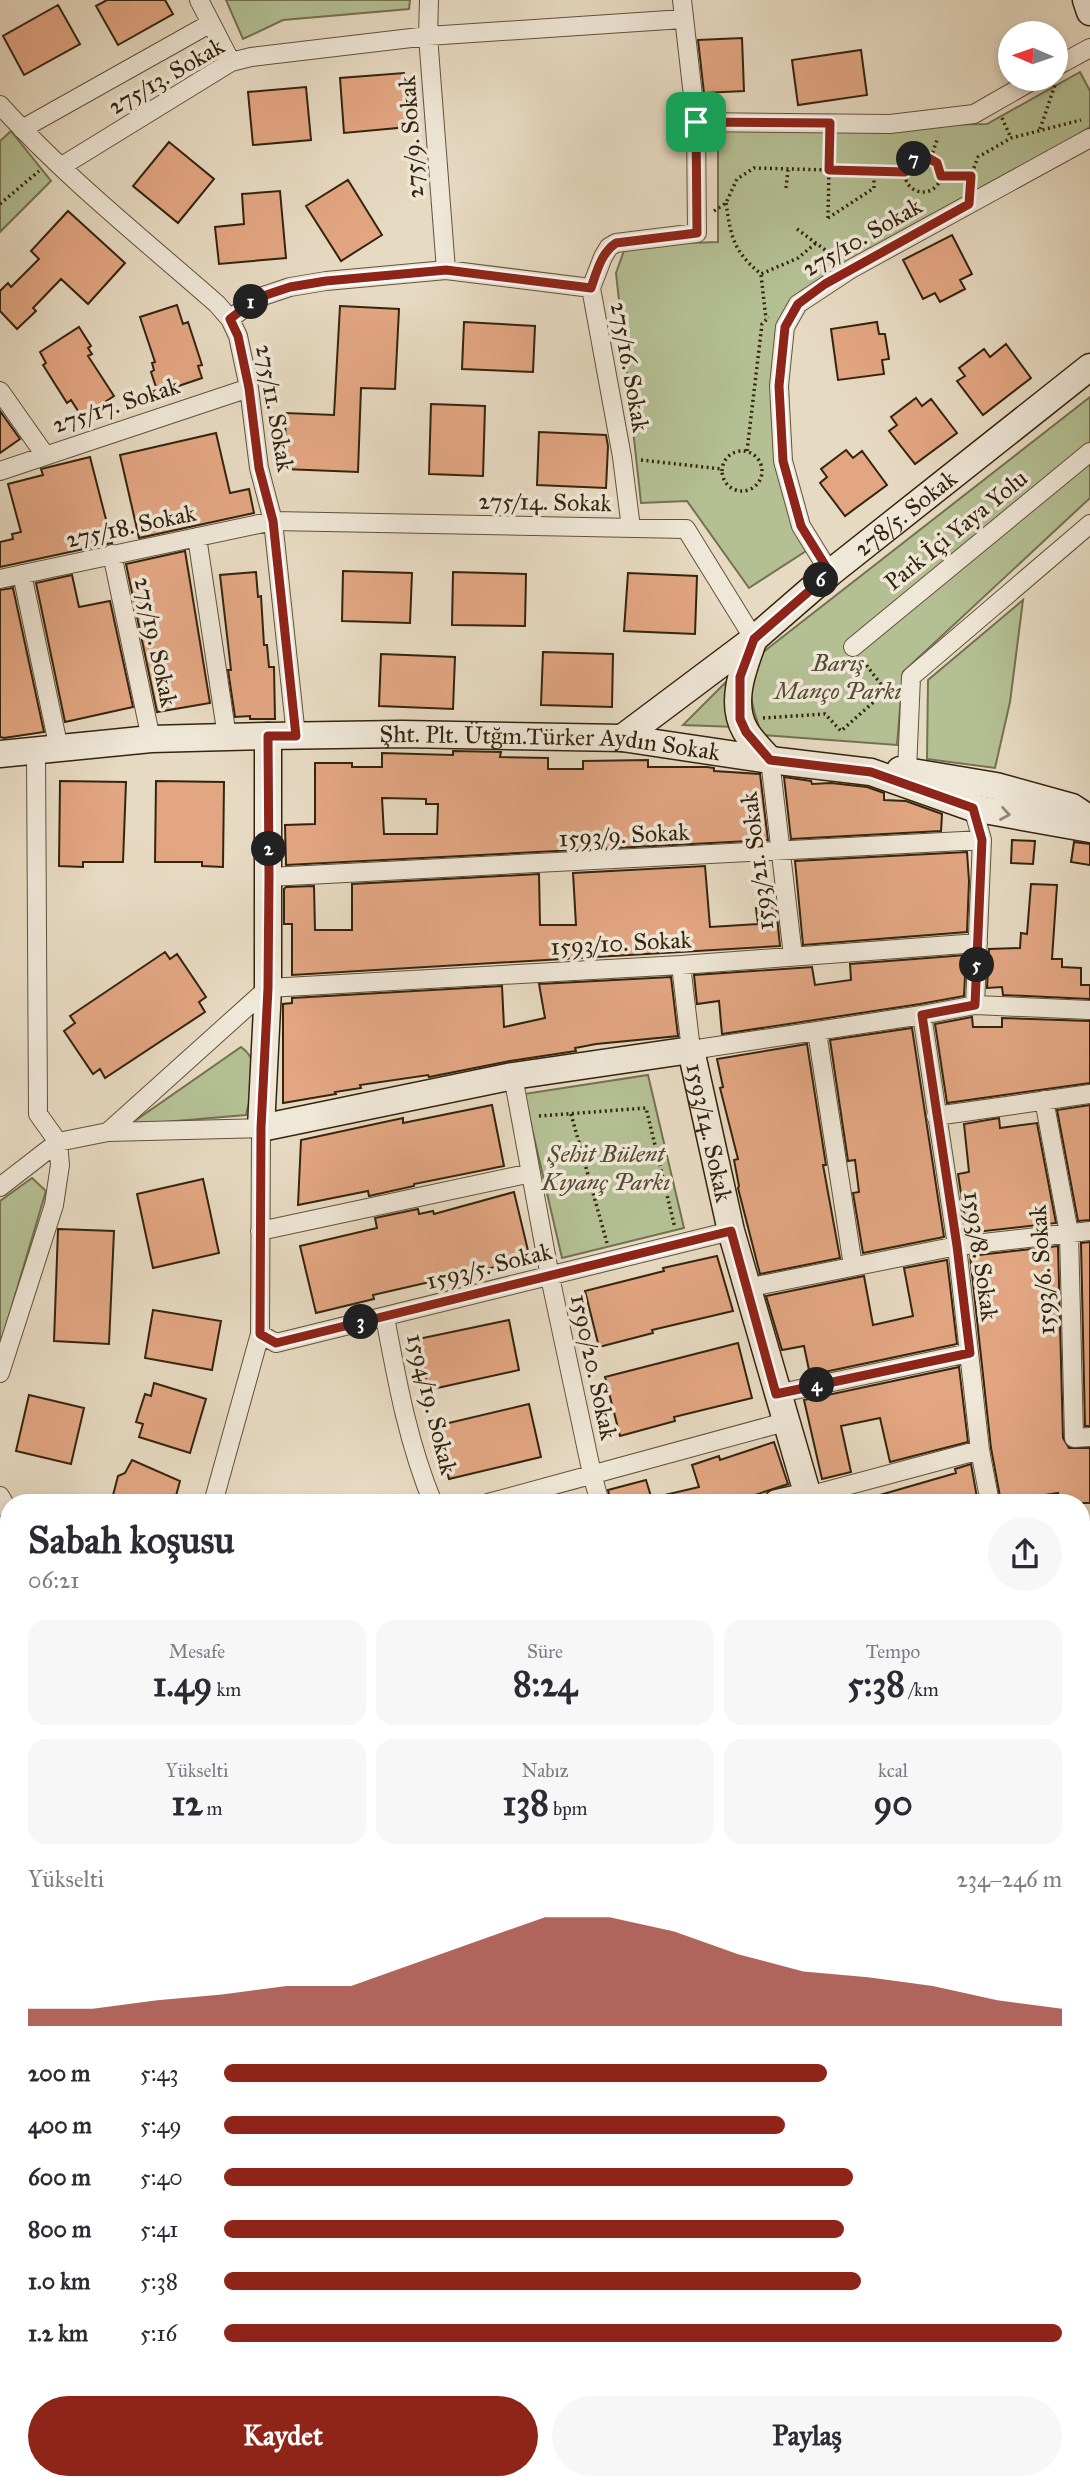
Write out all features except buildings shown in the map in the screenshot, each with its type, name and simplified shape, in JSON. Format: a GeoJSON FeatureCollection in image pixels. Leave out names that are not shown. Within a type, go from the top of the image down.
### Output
{"type":"FeatureCollection","features":[{"type":"Feature","properties":{"kind":"street"},"geometry":{"type":"LineString","coordinates":[[199,0],[231,62]]}},
{"type":"Feature","properties":{"kind":"street","name":"275/9. Sokak"},"geometry":{"type":"LineString","coordinates":[[429,0],[428,36],[446,270]]}},
{"type":"Feature","properties":{"kind":"street"},"geometry":{"type":"LineString","coordinates":[[682,0],[696,122],[697,222]]}},
{"type":"Feature","properties":{"kind":"street"},"geometry":{"type":"LineString","coordinates":[[1086,0],[1090,12]]}},
{"type":"Feature","properties":{"kind":"street","name":"275/13. Sokak"},"geometry":{"type":"LineString","coordinates":[[62,166],[231,62],[272,53],[428,36],[684,19]]}},
{"type":"Feature","properties":{"kind":"street"},"geometry":{"type":"LineString","coordinates":[[22,129],[211,23]]}},
{"type":"Feature","properties":{"kind":"street"},"geometry":{"type":"LineString","coordinates":[[1068,60],[1090,48]]}},
{"type":"Feature","properties":{"kind":"street"},"geometry":{"type":"LineString","coordinates":[[696,122],[890,124],[974,114],[1014,91]]}},
{"type":"Feature","properties":{"kind":"street","name":"275/11. Sokak"},"geometry":{"type":"LineString","coordinates":[[0,104],[22,129],[62,166],[217,304],[230,319],[238,336],[249,388],[259,468],[273,521],[296,736]]}},
{"type":"Feature","properties":{"kind":"street","name":"275/10. Sokak"},"geometry":{"type":"LineString","coordinates":[[791,315],[798,304],[851,269],[1090,138]]}},
{"type":"Feature","properties":{"kind":"street","name":"275/16. Sokak"},"geometry":{"type":"LineString","coordinates":[[631,528],[622,457],[591,288],[609,247],[616,243],[697,233],[697,222]]}},
{"type":"Feature","properties":{"kind":"street"},"geometry":{"type":"LineString","coordinates":[[230,319],[257,298],[290,287],[446,270],[591,288]]}},
{"type":"Feature","properties":{"kind":"street"},"geometry":{"type":"LineString","coordinates":[[791,315],[785,327],[779,386],[783,461],[801,526],[830,573]]}},
{"type":"Feature","properties":{"kind":"street","name":"278/5. Sokak"},"geometry":{"type":"LineString","coordinates":[[622,738],[754,639],[830,573],[1090,367]]}},
{"type":"Feature","properties":{"kind":"street","name":"275/17. Sokak"},"geometry":{"type":"LineString","coordinates":[[0,471],[249,388]]}},
{"type":"Feature","properties":{"kind":"street"},"geometry":{"type":"LineString","coordinates":[[0,391],[45,455]]}},
{"type":"Feature","properties":{"kind":"street","name":"Park İçi Yaya Yolu"},"geometry":{"type":"LineString","coordinates":[[853,646],[1090,452]]}},
{"type":"Feature","properties":{"kind":"street","name":"275/14. Sokak"},"geometry":{"type":"LineString","coordinates":[[273,521],[686,529],[754,639]]}},
{"type":"Feature","properties":{"kind":"street","name":"275/18. Sokak"},"geometry":{"type":"LineString","coordinates":[[0,579],[273,521]]}},
{"type":"Feature","properties":{"kind":"street"},"geometry":{"type":"LineString","coordinates":[[907,770],[911,677],[1090,524]]}},
{"type":"Feature","properties":{"kind":"street"},"geometry":{"type":"LineString","coordinates":[[197,537],[227,737]]}},
{"type":"Feature","properties":{"kind":"street","name":"275/19. Sokak"},"geometry":{"type":"LineString","coordinates":[[112,554],[151,739]]}},
{"type":"Feature","properties":{"kind":"street"},"geometry":{"type":"LineString","coordinates":[[0,1373],[54,1205],[60,1165],[58,1142],[38,1114],[47,751],[22,574]]}},
{"type":"Feature","properties":{"kind":"street"},"geometry":{"type":"LineString","coordinates":[[754,639],[740,677],[740,719],[746,732],[770,760]]}},
{"type":"Feature","properties":{"kind":"street","name":"Şht. Plt. Ütğm.Türker Aydın Sokak"},"geometry":{"type":"LineString","coordinates":[[0,754],[151,739],[227,737],[402,734],[622,738],[871,772],[973,808],[1090,828]]}},
{"type":"Feature","properties":{"kind":"street"},"geometry":{"type":"LineString","coordinates":[[216,1494],[260,1334],[261,1128],[268,988],[268,736]]}},
{"type":"Feature","properties":{"kind":"street","name":"1593/21. Sokak"},"geometry":{"type":"LineString","coordinates":[[770,760],[793,956]]}},
{"type":"Feature","properties":{"kind":"street"},"geometry":{"type":"LineString","coordinates":[[871,772],[907,770],[996,786],[1072,807],[1090,819]]}},
{"type":"Feature","properties":{"kind":"street"},"geometry":{"type":"LineString","coordinates":[[973,808],[982,840],[975,1005]]}},
{"type":"Feature","properties":{"kind":"street","name":"1593/9. Sokak"},"geometry":{"type":"LineString","coordinates":[[269,877],[982,840]]}},
{"type":"Feature","properties":{"kind":"street","name":"1593/10. Sokak"},"geometry":{"type":"LineString","coordinates":[[268,988],[681,965],[978,943]]}},
{"type":"Feature","properties":{"kind":"street"},"geometry":{"type":"LineString","coordinates":[[681,965],[691,1050]]}},
{"type":"Feature","properties":{"kind":"street"},"geometry":{"type":"LineString","coordinates":[[108,1132],[268,988]]}},
{"type":"Feature","properties":{"kind":"street"},"geometry":{"type":"LineString","coordinates":[[0,1187],[58,1142],[108,1132],[261,1128],[513,1076],[817,1032],[975,1005],[1090,1010]]}},
{"type":"Feature","properties":{"kind":"street","name":"1593/8. Sokak"},"geometry":{"type":"LineString","coordinates":[[922,1015],[957,1246],[988,1494]]}},
{"type":"Feature","properties":{"kind":"street"},"geometry":{"type":"LineString","coordinates":[[817,1032],[853,1266]]}},
{"type":"Feature","properties":{"kind":"street","name":"1593/14. Sokak"},"geometry":{"type":"LineString","coordinates":[[691,1050],[731,1231],[776,1394],[807,1494]]}},
{"type":"Feature","properties":{"kind":"street","name":"1590/20. Sokak"},"geometry":{"type":"LineString","coordinates":[[513,1076],[550,1277],[598,1494]]}},
{"type":"Feature","properties":{"kind":"street"},"geometry":{"type":"LineString","coordinates":[[936,1116],[1090,1094]]}},
{"type":"Feature","properties":{"kind":"street","name":"1593/6. Sokak"},"geometry":{"type":"LineString","coordinates":[[1044,1100],[1069,1233],[1082,1437]]}},
{"type":"Feature","properties":{"kind":"street"},"geometry":{"type":"LineString","coordinates":[[260,1231],[531,1173]]}},
{"type":"Feature","properties":{"kind":"street","name":"1593/5. Sokak"},"geometry":{"type":"LineString","coordinates":[[260,1334],[276,1343],[731,1231]]}},
{"type":"Feature","properties":{"kind":"street"},"geometry":{"type":"LineString","coordinates":[[746,1287],[957,1246],[1090,1231]]}},
{"type":"Feature","properties":{"kind":"street","name":"1594/19. Sokak"},"geometry":{"type":"LineString","coordinates":[[385,1317],[405,1420],[429,1494]]}},
{"type":"Feature","properties":{"kind":"street"},"geometry":{"type":"LineString","coordinates":[[776,1394],[970,1353]]}},
{"type":"Feature","properties":{"kind":"street"},"geometry":{"type":"LineString","coordinates":[[520,1494],[785,1422]]}},
{"type":"Feature","properties":{"kind":"street"},"geometry":{"type":"LineString","coordinates":[[816,1494],[981,1450]]}},
{"type":"Feature","properties":{"kind":"path"},"geometry":{"type":"LineString","coordinates":[[1040,129],[1051,91]]}},
{"type":"Feature","properties":{"kind":"path"},"geometry":{"type":"LineString","coordinates":[[969,204],[971,176],[978,157],[1011,138],[1090,118]]}},
{"type":"Feature","properties":{"kind":"path"},"geometry":{"type":"LineString","coordinates":[[830,123],[828,218],[874,188],[874,171]]}},
{"type":"Feature","properties":{"kind":"path"},"geometry":{"type":"LineString","coordinates":[[925,156],[937,163],[941,176],[934,189],[920,192],[909,185],[905,172],[912,160],[925,156]]}},
{"type":"Feature","properties":{"kind":"path"},"geometry":{"type":"LineString","coordinates":[[0,204],[42,169],[62,166]]}},
{"type":"Feature","properties":{"kind":"path"},"geometry":{"type":"LineString","coordinates":[[697,222],[726,203],[737,179],[754,168],[905,172]]}},
{"type":"Feature","properties":{"kind":"path"},"geometry":{"type":"LineString","coordinates":[[786,188],[788,170]]}},
{"type":"Feature","properties":{"kind":"path"},"geometry":{"type":"LineString","coordinates":[[941,176],[971,176]]}},
{"type":"Feature","properties":{"kind":"path"},"geometry":{"type":"LineString","coordinates":[[726,203],[732,241],[749,265],[761,274],[766,318]]}},
{"type":"Feature","properties":{"kind":"path"},"geometry":{"type":"LineString","coordinates":[[797,229],[851,269]]}},
{"type":"Feature","properties":{"kind":"path"},"geometry":{"type":"LineString","coordinates":[[761,274],[798,258],[816,243]]}},
{"type":"Feature","properties":{"kind":"path"},"geometry":{"type":"LineString","coordinates":[[747,450],[762,324],[766,318],[774,315],[791,315]]}},
{"type":"Feature","properties":{"kind":"path"},"geometry":{"type":"LineString","coordinates":[[747,450],[760,461],[762,477],[751,490],[734,490],[727,485],[722,469],[724,461],[730,454],[747,450]]}},
{"type":"Feature","properties":{"kind":"path"},"geometry":{"type":"LineString","coordinates":[[622,457],[722,469]]}},
{"type":"Feature","properties":{"kind":"path"},"geometry":{"type":"LineString","coordinates":[[740,719],[825,715],[841,730],[886,691],[853,646]]}},
{"type":"Feature","properties":{"kind":"path"},"geometry":{"type":"LineString","coordinates":[[521,1118],[646,1108],[675,1230]]}},
{"type":"Feature","properties":{"kind":"path"},"geometry":{"type":"LineString","coordinates":[[571,1114],[608,1247]]}},
{"type":"Feature","properties":{"kind":"green space"},"geometry":{"type":"Polygon","coordinates":[[[226,0],[410,0],[409,9],[283,20],[243,39],[226,0]]]}},
{"type":"Feature","properties":{"kind":"green space"},"geometry":{"type":"Polygon","coordinates":[[[1080,72],[1090,91],[1090,127],[802,302],[772,378],[806,551],[749,588],[687,501],[641,503],[616,273],[626,245],[718,242],[718,128],[987,124],[1046,91],[1068,91],[1068,79],[1080,72]]]}},
{"type":"Feature","properties":{"kind":"green space"},"geometry":{"type":"Polygon","coordinates":[[[11,131],[51,181],[0,232],[0,141],[11,131]]]}},
{"type":"Feature","properties":{"kind":"green space","name":"Barış Manço Parkı"},"geometry":{"type":"Polygon","coordinates":[[[1090,397],[1090,498],[903,672],[897,745],[762,735],[751,696],[757,657],[1090,397]]]}},
{"type":"Feature","properties":{"kind":"green space"},"geometry":{"type":"Polygon","coordinates":[[[1023,600],[1010,702],[995,768],[927,759],[928,680],[1023,600]]]}},
{"type":"Feature","properties":{"kind":"green space"},"geometry":{"type":"Polygon","coordinates":[[[725,683],[736,727],[683,725],[725,683]]]}},
{"type":"Feature","properties":{"kind":"green space"},"geometry":{"type":"Polygon","coordinates":[[[241,1047],[248,1054],[254,1069],[253,1088],[246,1115],[129,1125],[241,1047]]]}},
{"type":"Feature","properties":{"kind":"green space","name":"Şehit Bülent Kıyanç Parkı"},"geometry":{"type":"Polygon","coordinates":[[[648,1075],[684,1228],[562,1258],[524,1094],[648,1075]]]}},
{"type":"Feature","properties":{"kind":"green space"},"geometry":{"type":"Polygon","coordinates":[[[32,1178],[46,1191],[0,1346],[0,1201],[32,1178]]]}},
{"type":"Feature","properties":{"kind":"route"},"geometry":{"type":"LineString","coordinates":[[696,122],[830,123],[829,170],[905,172],[912,160],[925,156],[937,163],[941,176],[971,176],[969,204],[825,284],[798,304],[785,327],[779,386],[783,461],[801,526],[830,573],[754,639],[740,677],[739,703],[740,719],[746,732],[770,760],[871,772],[973,808],[982,840],[975,1005],[922,1015],[957,1246],[970,1353],[776,1394],[731,1231],[276,1343],[260,1334],[261,1128],[268,988],[268,736],[296,736],[273,521],[259,468],[249,388],[238,336],[230,319],[257,298],[290,287],[446,270],[591,288],[603,257],[609,247],[616,243],[697,233],[696,122]]}}]}
